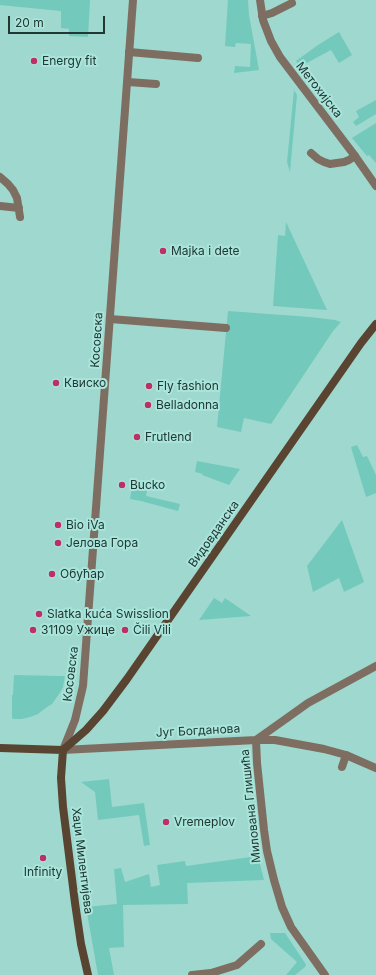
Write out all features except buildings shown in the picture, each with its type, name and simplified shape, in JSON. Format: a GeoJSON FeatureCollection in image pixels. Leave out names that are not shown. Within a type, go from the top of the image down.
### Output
{"type":"FeatureCollection","features":[{"type":"Feature","properties":{"kind":"street","name":"Косовска"},"geometry":{"type":"LineString","coordinates":[[63,750],[75,720],[83,686],[133,0]]}},
{"type":"Feature","properties":{"kind":"street","name":"Метохијска"},"geometry":{"type":"LineString","coordinates":[[260,0],[262,16],[271,41],[285,65],[355,156],[376,186]]}},
{"type":"Feature","properties":{"kind":"street"},"geometry":{"type":"LineString","coordinates":[[262,16],[272,13],[292,3]]}},
{"type":"Feature","properties":{"kind":"street"},"geometry":{"type":"LineString","coordinates":[[130,52],[198,58]]}},
{"type":"Feature","properties":{"kind":"street"},"geometry":{"type":"LineString","coordinates":[[128,82],[156,84]]}},
{"type":"Feature","properties":{"kind":"street"},"geometry":{"type":"LineString","coordinates":[[311,153],[318,159],[330,164],[344,162],[355,156]]}},
{"type":"Feature","properties":{"kind":"street"},"geometry":{"type":"LineString","coordinates":[[0,177],[13,190],[17,198],[20,217]]}},
{"type":"Feature","properties":{"kind":"street"},"geometry":{"type":"LineString","coordinates":[[0,206],[19,208]]}},
{"type":"Feature","properties":{"kind":"street"},"geometry":{"type":"LineString","coordinates":[[110,319],[226,328]]}},
{"type":"Feature","properties":{"kind":"street","name":"Видовданска"},"geometry":{"type":"LineString","coordinates":[[63,750],[86,730],[127,679],[361,343],[376,324]]}},
{"type":"Feature","properties":{"kind":"street","name":"Југ Богданова"},"geometry":{"type":"LineString","coordinates":[[0,748],[63,750],[256,740],[308,703],[376,666]]}},
{"type":"Feature","properties":{"kind":"street"},"geometry":{"type":"LineString","coordinates":[[256,740],[275,740],[324,749],[346,755],[376,768]]}},
{"type":"Feature","properties":{"kind":"street","name":"Милована Глишића"},"geometry":{"type":"LineString","coordinates":[[256,740],[264,830],[274,880],[282,907],[292,927],[325,975]]}},
{"type":"Feature","properties":{"kind":"street","name":"Хаџи Милентијева"},"geometry":{"type":"LineString","coordinates":[[63,750],[61,778],[62,802],[75,907],[88,975]]}},
{"type":"Feature","properties":{"kind":"street"},"geometry":{"type":"LineString","coordinates":[[342,767],[346,755]]}},
{"type":"Feature","properties":{"kind":"street"},"geometry":{"type":"LineString","coordinates":[[192,975],[211,973],[237,965],[261,944]]}},
{"type":"Feature","properties":{"kind":"green space"},"geometry":{"type":"Polygon","coordinates":[[[0,0],[90,0],[88,37],[69,36],[69,29],[61,28],[61,11],[0,5],[0,0]]]}},
{"type":"Feature","properties":{"kind":"green space"},"geometry":{"type":"Polygon","coordinates":[[[228,0],[248,0],[249,15],[259,70],[234,73],[235,66],[250,67],[251,44],[236,43],[235,47],[225,46],[228,0]]]}},
{"type":"Feature","properties":{"kind":"green space"},"geometry":{"type":"Polygon","coordinates":[[[339,32],[352,55],[339,63],[331,50],[303,65],[306,69],[302,71],[296,61],[339,32]]]}},
{"type":"Feature","properties":{"kind":"green space"},"geometry":{"type":"Polygon","coordinates":[[[294,90],[297,95],[290,172],[287,162],[294,90]]]}},
{"type":"Feature","properties":{"kind":"green space"},"geometry":{"type":"Polygon","coordinates":[[[376,100],[376,114],[356,126],[353,122],[359,117],[356,111],[376,100]]]}},
{"type":"Feature","properties":{"kind":"green space"},"geometry":{"type":"Polygon","coordinates":[[[376,123],[376,163],[369,155],[367,156],[352,138],[376,123]]]}},
{"type":"Feature","properties":{"kind":"green space"},"geometry":{"type":"Polygon","coordinates":[[[286,222],[327,310],[273,306],[278,235],[285,236],[286,222]]]}},
{"type":"Feature","properties":{"kind":"green space"},"geometry":{"type":"Polygon","coordinates":[[[228,311],[310,317],[341,322],[333,331],[271,424],[244,418],[241,432],[217,427],[228,311]]]}},
{"type":"Feature","properties":{"kind":"green space"},"geometry":{"type":"Polygon","coordinates":[[[357,445],[363,457],[367,456],[376,475],[376,493],[366,497],[351,447],[357,445]]]}},
{"type":"Feature","properties":{"kind":"green space"},"geometry":{"type":"Polygon","coordinates":[[[197,461],[240,469],[229,485],[195,472],[197,461]]]}},
{"type":"Feature","properties":{"kind":"green space"},"geometry":{"type":"Polygon","coordinates":[[[132,487],[147,491],[146,496],[180,504],[178,511],[130,499],[132,487]]]}},
{"type":"Feature","properties":{"kind":"green space"},"geometry":{"type":"Polygon","coordinates":[[[342,520],[364,582],[344,592],[339,578],[313,592],[307,566],[342,520]]]}},
{"type":"Feature","properties":{"kind":"green space"},"geometry":{"type":"Polygon","coordinates":[[[214,598],[222,603],[225,598],[251,616],[199,620],[214,598]]]}},
{"type":"Feature","properties":{"kind":"green space"},"geometry":{"type":"Polygon","coordinates":[[[14,675],[65,676],[63,687],[52,704],[38,714],[22,719],[13,719],[12,695],[14,675]]]}},
{"type":"Feature","properties":{"kind":"green space"},"geometry":{"type":"Polygon","coordinates":[[[109,779],[112,807],[144,803],[150,845],[144,846],[139,815],[98,820],[95,792],[81,782],[109,779]]]}},
{"type":"Feature","properties":{"kind":"green space"},"geometry":{"type":"Polygon","coordinates":[[[258,856],[264,880],[187,883],[188,904],[123,905],[124,947],[109,948],[114,975],[98,975],[86,907],[117,904],[114,869],[121,868],[125,882],[149,874],[151,887],[160,885],[157,865],[185,861],[186,866],[258,856]]]}},
{"type":"Feature","properties":{"kind":"green space"},"geometry":{"type":"Polygon","coordinates":[[[270,933],[285,933],[305,963],[305,967],[295,975],[286,975],[297,962],[271,939],[270,933]]]}},
{"type":"Feature","properties":{"kind":"place","name":"Energy fit"},"geometry":{"type":"Point","coordinates":[34,61]}},
{"type":"Feature","properties":{"kind":"place","name":"Majka i dete"},"geometry":{"type":"Point","coordinates":[163,251]}},
{"type":"Feature","properties":{"kind":"place","name":"Квиско"},"geometry":{"type":"Point","coordinates":[56,383]}},
{"type":"Feature","properties":{"kind":"place","name":"Fly fashion"},"geometry":{"type":"Point","coordinates":[149,386]}},
{"type":"Feature","properties":{"kind":"place","name":"Belladonna"},"geometry":{"type":"Point","coordinates":[148,405]}},
{"type":"Feature","properties":{"kind":"place","name":"Frutlend"},"geometry":{"type":"Point","coordinates":[137,437]}},
{"type":"Feature","properties":{"kind":"place","name":"Bucko"},"geometry":{"type":"Point","coordinates":[122,485]}},
{"type":"Feature","properties":{"kind":"place","name":"Bio iVa"},"geometry":{"type":"Point","coordinates":[58,525]}},
{"type":"Feature","properties":{"kind":"place","name":"Јелова Гора"},"geometry":{"type":"Point","coordinates":[58,543]}},
{"type":"Feature","properties":{"kind":"place","name":"Обућар"},"geometry":{"type":"Point","coordinates":[52,574]}},
{"type":"Feature","properties":{"kind":"place","name":"Slatka kuća Swisslion"},"geometry":{"type":"Point","coordinates":[39,614]}},
{"type":"Feature","properties":{"kind":"place","name":"31109 Ужице"},"geometry":{"type":"Point","coordinates":[33,630]}},
{"type":"Feature","properties":{"kind":"place","name":"Čili Vili"},"geometry":{"type":"Point","coordinates":[125,630]}},
{"type":"Feature","properties":{"kind":"place","name":"Vremeplov"},"geometry":{"type":"Point","coordinates":[166,822]}},
{"type":"Feature","properties":{"kind":"place","name":"Infinity"},"geometry":{"type":"Point","coordinates":[43,858]}}]}
